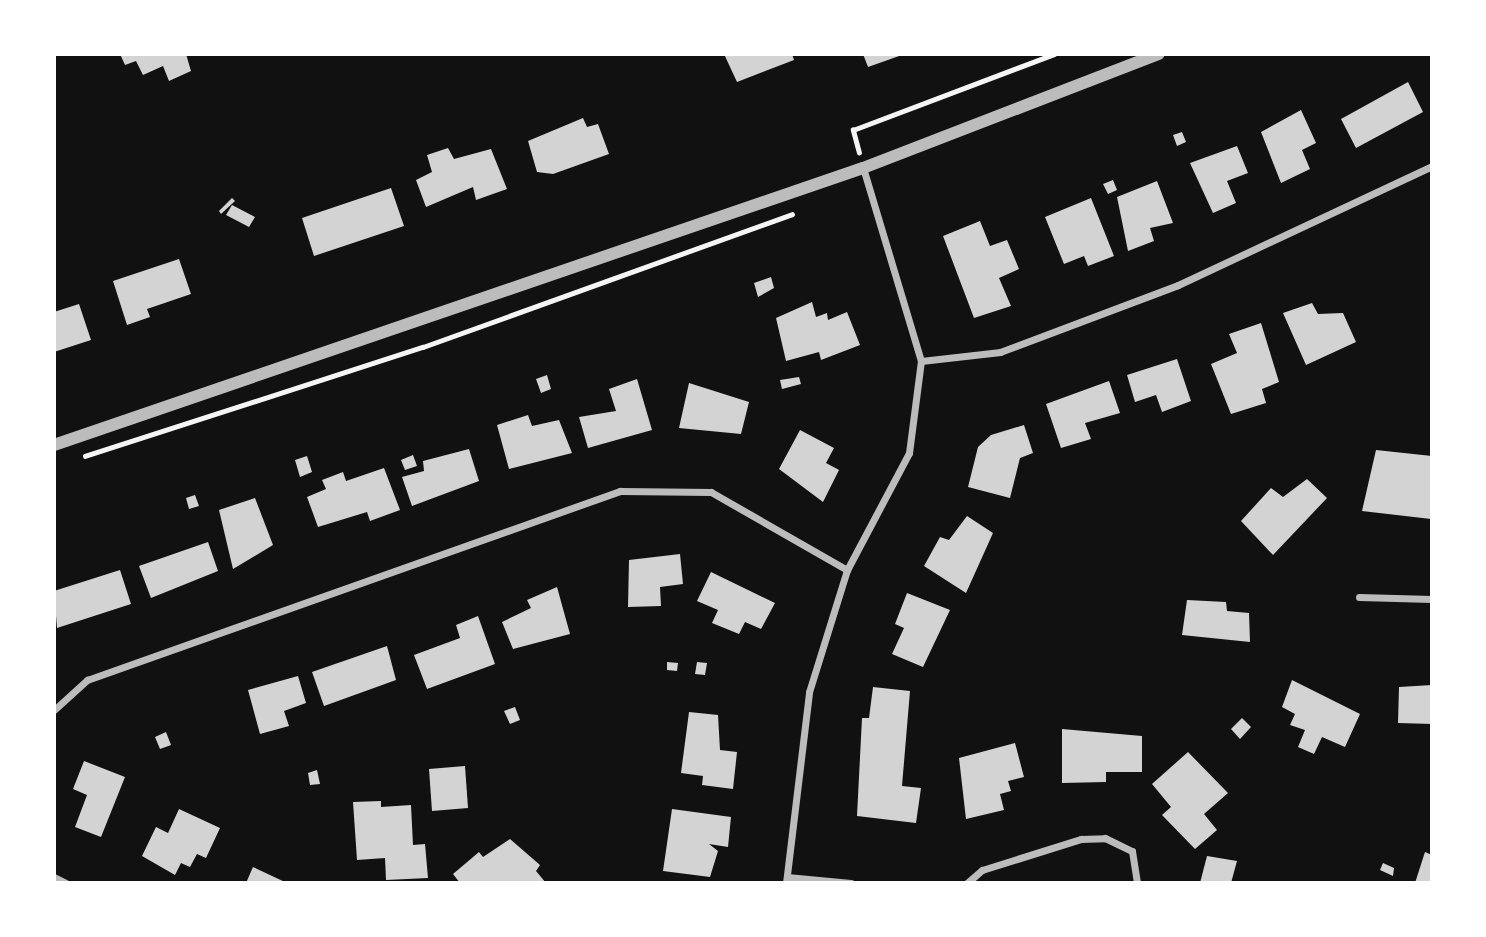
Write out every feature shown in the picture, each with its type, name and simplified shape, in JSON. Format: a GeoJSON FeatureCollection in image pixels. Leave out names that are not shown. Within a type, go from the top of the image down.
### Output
{"type":"FeatureCollection","features":[{"type":"Feature","properties":{"kind":"street"},"geometry":{"type":"LineString","coordinates":[[54,445],[863,168],[1159,54]]}},
{"type":"Feature","properties":{"kind":"street"},"geometry":{"type":"LineString","coordinates":[[921,361],[1000,352],[1178,285],[1432,166]]}},
{"type":"Feature","properties":{"kind":"street"},"geometry":{"type":"LineString","coordinates":[[851,883],[787,880],[809,692],[847,570],[909,453],[921,361],[863,168]]}},
{"type":"Feature","properties":{"kind":"street"},"geometry":{"type":"LineString","coordinates":[[54,710],[87,680],[620,491],[711,492],[847,570]]}},
{"type":"Feature","properties":{"kind":"street"},"geometry":{"type":"LineString","coordinates":[[1359,597],[1432,599]]}},
{"type":"Feature","properties":{"kind":"street"},"geometry":{"type":"LineString","coordinates":[[967,883],[982,870],[1081,839],[1105,838],[1132,850],[1137,883]]}},
{"type":"Feature","properties":{"kind":"street"},"geometry":{"type":"LineString","coordinates":[[54,877],[66,883]]}},
{"type":"Feature","properties":{"kind":"path"},"geometry":{"type":"LineString","coordinates":[[863,168],[853,130],[1054,54]]}},
{"type":"Feature","properties":{"kind":"path"},"geometry":{"type":"LineString","coordinates":[[81,457],[424,347],[802,210]]}},
{"type":"Feature","properties":{"kind":"building"},"geometry":{"type":"Polygon","coordinates":[[[120,54],[186,54],[191,71],[169,81],[163,66],[143,75],[136,61],[125,65],[120,54]]]}},
{"type":"Feature","properties":{"kind":"building"},"geometry":{"type":"Polygon","coordinates":[[[724,54],[792,54],[794,60],[737,82],[724,54]]]}},
{"type":"Feature","properties":{"kind":"building"},"geometry":{"type":"Polygon","coordinates":[[[863,54],[902,54],[902,55],[868,67],[863,54]]]}},
{"type":"Feature","properties":{"kind":"building"},"geometry":{"type":"Polygon","coordinates":[[[1408,82],[1423,112],[1356,148],[1341,119],[1408,82]]]}},
{"type":"Feature","properties":{"kind":"building"},"geometry":{"type":"Polygon","coordinates":[[[1301,110],[1316,143],[1302,150],[1310,169],[1281,183],[1261,132],[1301,110]]]}},
{"type":"Feature","properties":{"kind":"building"},"geometry":{"type":"Polygon","coordinates":[[[583,118],[587,127],[598,124],[609,154],[553,174],[537,172],[528,141],[583,118]]]}},
{"type":"Feature","properties":{"kind":"building"},"geometry":{"type":"Polygon","coordinates":[[[1182,132],[1186,142],[1177,146],[1173,135],[1182,132]]]}},
{"type":"Feature","properties":{"kind":"building"},"geometry":{"type":"Polygon","coordinates":[[[1237,146],[1248,173],[1227,181],[1236,203],[1213,213],[1190,163],[1237,146]]]}},
{"type":"Feature","properties":{"kind":"building"},"geometry":{"type":"Polygon","coordinates":[[[448,148],[454,159],[491,149],[507,189],[476,200],[473,187],[426,207],[416,180],[432,172],[427,155],[448,148]]]}},
{"type":"Feature","properties":{"kind":"building"},"geometry":{"type":"Polygon","coordinates":[[[1113,180],[1117,190],[1108,194],[1103,184],[1113,180]]]}},
{"type":"Feature","properties":{"kind":"building"},"geometry":{"type":"Polygon","coordinates":[[[1157,181],[1173,223],[1150,228],[1154,241],[1128,251],[1117,197],[1157,181]]]}},
{"type":"Feature","properties":{"kind":"building"},"geometry":{"type":"Polygon","coordinates":[[[391,188],[404,226],[314,256],[302,218],[391,188]]]}},
{"type":"Feature","properties":{"kind":"building"},"geometry":{"type":"Polygon","coordinates":[[[232,198],[235,201],[221,214],[219,211],[232,198]]]}},
{"type":"Feature","properties":{"kind":"building"},"geometry":{"type":"Polygon","coordinates":[[[1091,198],[1114,256],[1088,266],[1084,256],[1064,264],[1045,217],[1091,198]]]}},
{"type":"Feature","properties":{"kind":"building"},"geometry":{"type":"Polygon","coordinates":[[[232,205],[255,217],[249,227],[226,215],[232,205]]]}},
{"type":"Feature","properties":{"kind":"building"},"geometry":{"type":"Polygon","coordinates":[[[980,221],[990,246],[1007,240],[1019,269],[999,278],[1011,306],[974,318],[943,236],[980,221]]]}},
{"type":"Feature","properties":{"kind":"building"},"geometry":{"type":"Polygon","coordinates":[[[179,259],[191,294],[147,309],[150,317],[127,325],[113,281],[179,259]]]}},
{"type":"Feature","properties":{"kind":"building"},"geometry":{"type":"Polygon","coordinates":[[[771,277],[774,288],[758,297],[754,283],[771,277]]]}},
{"type":"Feature","properties":{"kind":"building"},"geometry":{"type":"Polygon","coordinates":[[[812,302],[816,317],[827,313],[828,320],[847,312],[860,345],[821,360],[819,352],[786,361],[776,318],[812,302]]]}},
{"type":"Feature","properties":{"kind":"building"},"geometry":{"type":"Polygon","coordinates":[[[1312,303],[1318,314],[1343,313],[1356,342],[1306,365],[1283,313],[1312,303]]]}},
{"type":"Feature","properties":{"kind":"building"},"geometry":{"type":"Polygon","coordinates":[[[79,304],[91,340],[54,352],[54,312],[79,304]]]}},
{"type":"Feature","properties":{"kind":"building"},"geometry":{"type":"Polygon","coordinates":[[[1261,323],[1279,382],[1262,389],[1266,403],[1231,414],[1211,364],[1237,353],[1229,334],[1261,323]]]}},
{"type":"Feature","properties":{"kind":"building"},"geometry":{"type":"Polygon","coordinates":[[[1177,359],[1191,401],[1162,412],[1156,395],[1135,402],[1127,375],[1177,359]]]}},
{"type":"Feature","properties":{"kind":"building"},"geometry":{"type":"Polygon","coordinates":[[[547,375],[551,389],[541,393],[536,379],[547,375]]]}},
{"type":"Feature","properties":{"kind":"building"},"geometry":{"type":"Polygon","coordinates":[[[799,377],[801,384],[782,389],[780,380],[799,377]]]}},
{"type":"Feature","properties":{"kind":"building"},"geometry":{"type":"Polygon","coordinates":[[[637,379],[652,430],[588,448],[579,417],[616,411],[609,389],[637,379]]]}},
{"type":"Feature","properties":{"kind":"building"},"geometry":{"type":"Polygon","coordinates":[[[1109,381],[1120,413],[1085,423],[1091,439],[1061,448],[1046,404],[1109,381]]]}},
{"type":"Feature","properties":{"kind":"building"},"geometry":{"type":"Polygon","coordinates":[[[689,383],[749,402],[741,434],[679,428],[689,383]]]}},
{"type":"Feature","properties":{"kind":"building"},"geometry":{"type":"Polygon","coordinates":[[[528,415],[532,426],[559,420],[572,453],[509,469],[497,425],[528,415]]]}},
{"type":"Feature","properties":{"kind":"building"},"geometry":{"type":"Polygon","coordinates":[[[1024,425],[1033,453],[1020,458],[1010,498],[968,487],[978,447],[991,435],[1024,425]]]}},
{"type":"Feature","properties":{"kind":"building"},"geometry":{"type":"Polygon","coordinates":[[[800,430],[834,448],[826,463],[839,470],[823,502],[779,469],[800,430]]]}},
{"type":"Feature","properties":{"kind":"building"},"geometry":{"type":"Polygon","coordinates":[[[469,449],[479,481],[412,506],[402,477],[424,471],[423,461],[469,449]]]}},
{"type":"Feature","properties":{"kind":"building"},"geometry":{"type":"Polygon","coordinates":[[[1376,450],[1432,456],[1431,519],[1362,511],[1376,450]]]}},
{"type":"Feature","properties":{"kind":"building"},"geometry":{"type":"Polygon","coordinates":[[[413,455],[417,466],[405,470],[401,460],[413,455]]]}},
{"type":"Feature","properties":{"kind":"building"},"geometry":{"type":"Polygon","coordinates":[[[307,456],[312,472],[300,477],[295,460],[307,456]]]}},
{"type":"Feature","properties":{"kind":"building"},"geometry":{"type":"Polygon","coordinates":[[[384,468],[400,510],[370,521],[367,512],[318,527],[307,497],[326,489],[322,480],[343,472],[346,481],[384,468]]]}},
{"type":"Feature","properties":{"kind":"building"},"geometry":{"type":"Polygon","coordinates":[[[1307,479],[1327,498],[1273,555],[1241,521],[1271,488],[1283,497],[1307,479]]]}},
{"type":"Feature","properties":{"kind":"building"},"geometry":{"type":"Polygon","coordinates":[[[195,495],[199,506],[189,509],[186,498],[195,495]]]}},
{"type":"Feature","properties":{"kind":"building"},"geometry":{"type":"Polygon","coordinates":[[[255,498],[273,545],[233,569],[219,510],[255,498]]]}},
{"type":"Feature","properties":{"kind":"building"},"geometry":{"type":"Polygon","coordinates":[[[967,516],[993,533],[966,593],[924,566],[940,537],[949,540],[967,516]]]}},
{"type":"Feature","properties":{"kind":"building"},"geometry":{"type":"Polygon","coordinates":[[[208,542],[218,571],[151,598],[139,566],[208,542]]]}},
{"type":"Feature","properties":{"kind":"building"},"geometry":{"type":"Polygon","coordinates":[[[680,554],[683,584],[660,587],[661,606],[628,607],[629,560],[680,554]]]}},
{"type":"Feature","properties":{"kind":"building"},"geometry":{"type":"Polygon","coordinates":[[[120,570],[131,604],[57,628],[54,591],[120,570]]]}},
{"type":"Feature","properties":{"kind":"building"},"geometry":{"type":"Polygon","coordinates":[[[711,572],[775,603],[761,629],[745,622],[739,634],[712,623],[718,610],[697,601],[711,572]]]}},
{"type":"Feature","properties":{"kind":"building"},"geometry":{"type":"Polygon","coordinates":[[[557,587],[570,634],[513,649],[502,622],[531,608],[527,600],[557,587]]]}},
{"type":"Feature","properties":{"kind":"building"},"geometry":{"type":"Polygon","coordinates":[[[907,593],[950,610],[923,667],[892,654],[904,628],[895,624],[907,593]]]}},
{"type":"Feature","properties":{"kind":"building"},"geometry":{"type":"Polygon","coordinates":[[[1187,600],[1226,602],[1227,611],[1249,613],[1250,642],[1182,635],[1187,600]]]}},
{"type":"Feature","properties":{"kind":"building"},"geometry":{"type":"Polygon","coordinates":[[[478,616],[495,664],[427,689],[414,655],[460,638],[456,625],[478,616]]]}},
{"type":"Feature","properties":{"kind":"building"},"geometry":{"type":"Polygon","coordinates":[[[387,646],[396,680],[324,706],[312,672],[387,646]]]}},
{"type":"Feature","properties":{"kind":"building"},"geometry":{"type":"Polygon","coordinates":[[[667,662],[678,663],[677,671],[667,670],[667,662]]]}},
{"type":"Feature","properties":{"kind":"building"},"geometry":{"type":"Polygon","coordinates":[[[697,662],[707,663],[705,675],[695,674],[697,662]]]}},
{"type":"Feature","properties":{"kind":"building"},"geometry":{"type":"Polygon","coordinates":[[[298,676],[306,703],[284,711],[289,726],[260,734],[248,690],[298,676]]]}},
{"type":"Feature","properties":{"kind":"building"},"geometry":{"type":"Polygon","coordinates":[[[1292,680],[1360,714],[1345,747],[1322,737],[1314,754],[1298,747],[1305,730],[1290,725],[1295,714],[1282,707],[1292,680]]]}},
{"type":"Feature","properties":{"kind":"building"},"geometry":{"type":"Polygon","coordinates":[[[1432,685],[1432,724],[1398,723],[1399,687],[1432,685]]]}},
{"type":"Feature","properties":{"kind":"building"},"geometry":{"type":"Polygon","coordinates":[[[873,687],[910,691],[902,786],[921,788],[916,823],[857,816],[862,718],[869,718],[873,687]]]}},
{"type":"Feature","properties":{"kind":"building"},"geometry":{"type":"Polygon","coordinates":[[[515,707],[520,720],[510,724],[504,711],[515,707]]]}},
{"type":"Feature","properties":{"kind":"building"},"geometry":{"type":"Polygon","coordinates":[[[689,712],[718,715],[720,750],[737,752],[733,789],[702,785],[703,776],[681,773],[689,712]]]}},
{"type":"Feature","properties":{"kind":"building"},"geometry":{"type":"Polygon","coordinates":[[[1242,718],[1251,727],[1240,739],[1231,729],[1242,718]]]}},
{"type":"Feature","properties":{"kind":"building"},"geometry":{"type":"Polygon","coordinates":[[[1062,729],[1142,736],[1142,772],[1106,772],[1106,782],[1062,783],[1062,729]]]}},
{"type":"Feature","properties":{"kind":"building"},"geometry":{"type":"Polygon","coordinates":[[[166,732],[171,745],[160,749],[155,737],[166,732]]]}},
{"type":"Feature","properties":{"kind":"building"},"geometry":{"type":"Polygon","coordinates":[[[1015,743],[1024,777],[1008,781],[1011,791],[1000,794],[1004,810],[966,819],[959,758],[1015,743]]]}},
{"type":"Feature","properties":{"kind":"building"},"geometry":{"type":"Polygon","coordinates":[[[1188,752],[1228,793],[1204,814],[1217,830],[1195,849],[1162,815],[1171,807],[1152,784],[1188,752]]]}},
{"type":"Feature","properties":{"kind":"building"},"geometry":{"type":"Polygon","coordinates":[[[84,761],[125,777],[101,837],[75,827],[87,795],[73,789],[84,761]]]}},
{"type":"Feature","properties":{"kind":"building"},"geometry":{"type":"Polygon","coordinates":[[[465,766],[468,808],[432,811],[429,769],[465,766]]]}},
{"type":"Feature","properties":{"kind":"building"},"geometry":{"type":"Polygon","coordinates":[[[317,770],[320,784],[310,785],[308,773],[317,770]]]}},
{"type":"Feature","properties":{"kind":"building"},"geometry":{"type":"Polygon","coordinates":[[[381,801],[381,807],[411,805],[413,845],[425,844],[428,878],[386,880],[385,858],[357,860],[353,802],[381,801]]]}},
{"type":"Feature","properties":{"kind":"building"},"geometry":{"type":"Polygon","coordinates":[[[179,809],[220,828],[206,858],[197,854],[190,867],[181,863],[175,875],[142,856],[156,827],[168,833],[179,809]]]}},
{"type":"Feature","properties":{"kind":"building"},"geometry":{"type":"Polygon","coordinates":[[[672,809],[731,817],[728,847],[709,844],[718,851],[710,877],[663,871],[672,809]]]}},
{"type":"Feature","properties":{"kind":"building"},"geometry":{"type":"Polygon","coordinates":[[[510,839],[540,865],[536,871],[546,883],[460,883],[453,874],[479,852],[483,857],[510,839]]]}},
{"type":"Feature","properties":{"kind":"building"},"geometry":{"type":"Polygon","coordinates":[[[1425,852],[1432,855],[1432,883],[1415,883],[1425,852]]]}},
{"type":"Feature","properties":{"kind":"building"},"geometry":{"type":"Polygon","coordinates":[[[1207,856],[1237,861],[1231,883],[1200,883],[1207,856]]]}},
{"type":"Feature","properties":{"kind":"building"},"geometry":{"type":"Polygon","coordinates":[[[1383,863],[1394,868],[1393,876],[1380,870],[1383,863]]]}},
{"type":"Feature","properties":{"kind":"building"},"geometry":{"type":"Polygon","coordinates":[[[253,867],[287,883],[246,883],[253,867]]]}}]}
